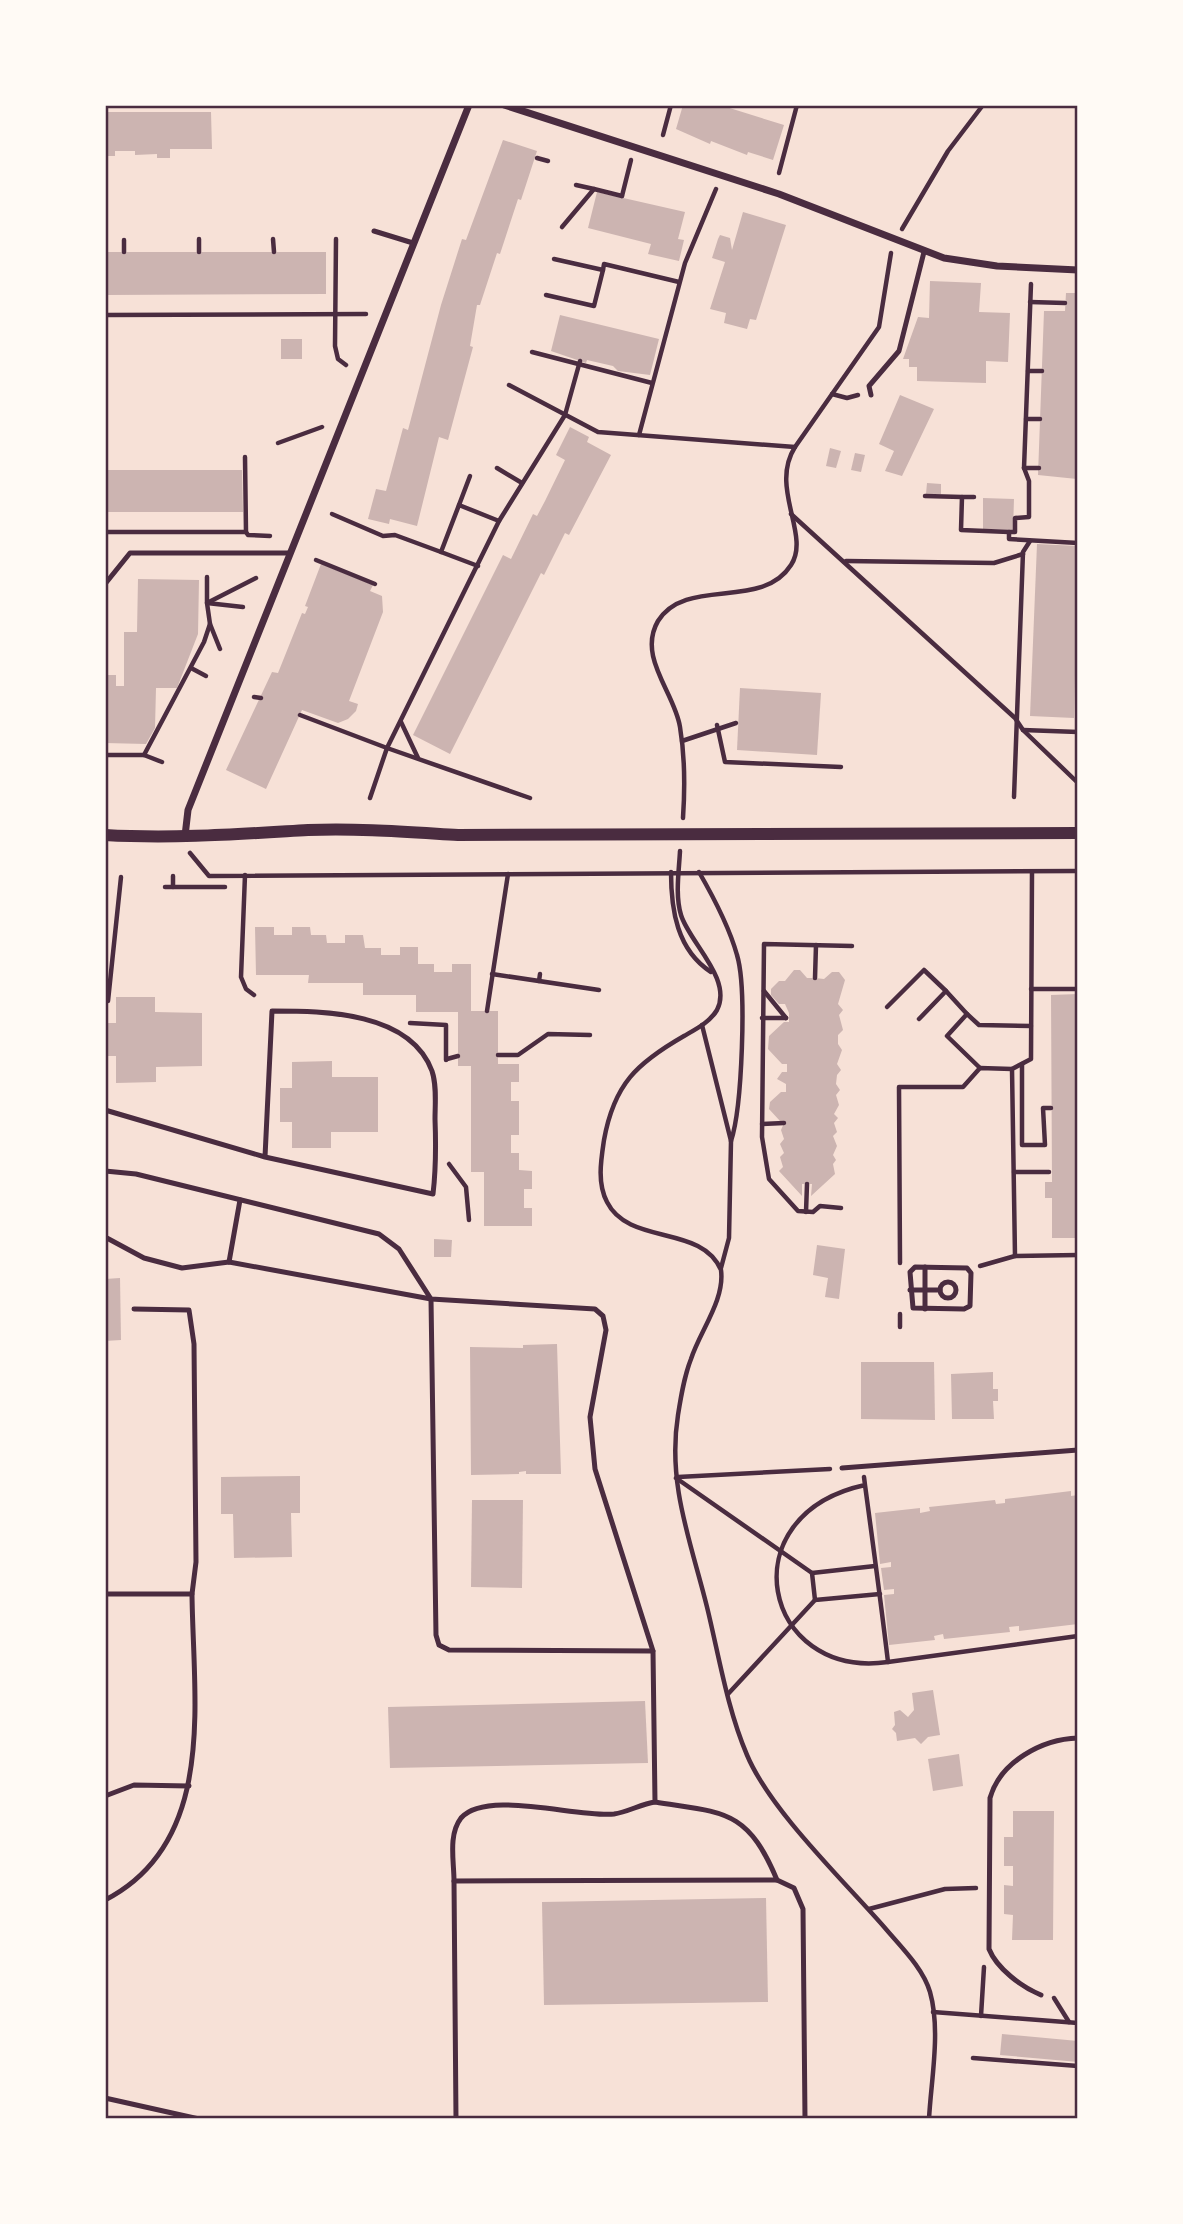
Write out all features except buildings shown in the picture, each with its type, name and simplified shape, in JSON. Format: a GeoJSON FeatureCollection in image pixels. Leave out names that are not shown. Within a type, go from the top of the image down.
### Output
{"type":"FeatureCollection","features":[{"type":"Feature","properties":{"kind":"street"},"geometry":{"type":"LineString","coordinates":[[185,836],[188,810],[469,105]]}},
{"type":"Feature","properties":{"kind":"street"},"geometry":{"type":"LineString","coordinates":[[503,105],[787,197],[924,252],[981,265],[1078,270]]}},
{"type":"Feature","properties":{"kind":"street"},"geometry":{"type":"LineString","coordinates":[[105,835],[185,836],[387,830],[458,835],[1078,832]]}},
{"type":"Feature","properties":{"kind":"lane"},"geometry":{"type":"LineString","coordinates":[[374,231],[413,243]]}},
{"type":"Feature","properties":{"kind":"lane"},"geometry":{"type":"LineString","coordinates":[[871,395],[869,386],[899,351],[924,252]]}},
{"type":"Feature","properties":{"kind":"lane"},"geometry":{"type":"LineString","coordinates":[[105,584],[130,553],[290,553]]}},
{"type":"Feature","properties":{"kind":"lane"},"geometry":{"type":"LineString","coordinates":[[105,1110],[265,1157],[433,1194],[436,1170],[434,1084],[431,1069],[419,1048],[405,1035],[368,1021],[296,1011],[272,1011],[268,1038],[265,1157]]}},
{"type":"Feature","properties":{"kind":"lane"},"geometry":{"type":"LineString","coordinates":[[105,1171],[136,1174],[379,1234],[399,1249],[431,1298],[436,1635],[439,1645],[449,1650],[653,1651]]}},
{"type":"Feature","properties":{"kind":"lane"},"geometry":{"type":"LineString","coordinates":[[229,1262],[240,1200]]}},
{"type":"Feature","properties":{"kind":"lane"},"geometry":{"type":"LineString","coordinates":[[105,1237],[144,1258],[182,1268],[229,1262],[431,1298],[595,1309],[603,1316],[606,1330],[591,1403],[591,1452],[653,1651],[655,1802]]}},
{"type":"Feature","properties":{"kind":"lane"},"geometry":{"type":"LineString","coordinates":[[925,1267],[925,1309]]}},
{"type":"Feature","properties":{"kind":"lane"},"geometry":{"type":"LineString","coordinates":[[925,1267],[969,1269],[971,1303],[967,1309],[911,1307],[911,1270],[925,1267]]}},
{"type":"Feature","properties":{"kind":"lane"},"geometry":{"type":"LineString","coordinates":[[910,1290],[940,1290],[948,1282],[948,1267]]}},
{"type":"Feature","properties":{"kind":"lane"},"geometry":{"type":"LineString","coordinates":[[948,1282],[956,1290],[971,1290]]}},
{"type":"Feature","properties":{"kind":"lane"},"geometry":{"type":"LineString","coordinates":[[940,1290],[948,1298],[956,1290]]}},
{"type":"Feature","properties":{"kind":"lane"},"geometry":{"type":"LineString","coordinates":[[105,1900],[131,1883],[160,1856],[176,1829],[189,1786],[194,1729],[194,1344],[189,1310],[134,1309]]}},
{"type":"Feature","properties":{"kind":"lane"},"geometry":{"type":"LineString","coordinates":[[842,1468],[1078,1450]]}},
{"type":"Feature","properties":{"kind":"lane"},"geometry":{"type":"LineString","coordinates":[[105,1594],[192,1594]]}},
{"type":"Feature","properties":{"kind":"lane"},"geometry":{"type":"LineString","coordinates":[[1041,1995],[1013,1977],[991,1954],[987,1888],[988,1808],[999,1776],[1018,1759],[1042,1747],[1078,1738]]}},
{"type":"Feature","properties":{"kind":"lane"},"geometry":{"type":"LineString","coordinates":[[105,1796],[134,1785],[189,1786]]}},
{"type":"Feature","properties":{"kind":"lane"},"geometry":{"type":"LineString","coordinates":[[456,2119],[454,1830],[461,1818],[471,1812],[507,1806],[616,1814],[655,1802],[726,1813],[739,1821],[762,1851],[777,1880]]}},
{"type":"Feature","properties":{"kind":"lane"},"geometry":{"type":"LineString","coordinates":[[454,1881],[777,1880],[794,1888],[803,1909],[806,2119]]}},
{"type":"Feature","properties":{"kind":"lane"},"geometry":{"type":"LineString","coordinates":[[105,2098],[200,2119]]}},
{"type":"Feature","properties":{"kind":"path"},"geometry":{"type":"LineString","coordinates":[[663,135],[671,105]]}},
{"type":"Feature","properties":{"kind":"path"},"geometry":{"type":"LineString","coordinates":[[779,173],[797,105]]}},
{"type":"Feature","properties":{"kind":"path"},"geometry":{"type":"LineString","coordinates":[[902,230],[948,151],[983,105]]}},
{"type":"Feature","properties":{"kind":"path"},"geometry":{"type":"LineString","coordinates":[[537,158],[548,162]]}},
{"type":"Feature","properties":{"kind":"path"},"geometry":{"type":"LineString","coordinates":[[576,185],[621,197],[631,160]]}},
{"type":"Feature","properties":{"kind":"path"},"geometry":{"type":"LineString","coordinates":[[639,435],[679,282],[717,187]]}},
{"type":"Feature","properties":{"kind":"path"},"geometry":{"type":"LineString","coordinates":[[562,227],[594,189]]}},
{"type":"Feature","properties":{"kind":"path"},"geometry":{"type":"LineString","coordinates":[[199,239],[199,252]]}},
{"type":"Feature","properties":{"kind":"path"},"geometry":{"type":"LineString","coordinates":[[273,239],[274,252]]}},
{"type":"Feature","properties":{"kind":"path"},"geometry":{"type":"LineString","coordinates":[[336,239],[336,352],[339,360],[346,365]]}},
{"type":"Feature","properties":{"kind":"path"},"geometry":{"type":"LineString","coordinates":[[124,240],[124,252]]}},
{"type":"Feature","properties":{"kind":"path"},"geometry":{"type":"LineString","coordinates":[[683,818],[682,741],[677,715],[652,654],[653,633],[664,614],[680,602],[759,587],[782,576],[796,554],[784,473],[795,447],[879,327],[892,251]]}},
{"type":"Feature","properties":{"kind":"path"},"geometry":{"type":"LineString","coordinates":[[554,259],[603,270]]}},
{"type":"Feature","properties":{"kind":"path"},"geometry":{"type":"LineString","coordinates":[[545,295],[594,306],[604,264],[679,282]]}},
{"type":"Feature","properties":{"kind":"path"},"geometry":{"type":"LineString","coordinates":[[962,497],[961,530],[1014,532],[1015,517],[1029,517],[1029,481],[1024,468],[1031,284]]}},
{"type":"Feature","properties":{"kind":"path"},"geometry":{"type":"LineString","coordinates":[[1030,302],[1065,303]]}},
{"type":"Feature","properties":{"kind":"path"},"geometry":{"type":"LineString","coordinates":[[105,315],[366,314]]}},
{"type":"Feature","properties":{"kind":"path"},"geometry":{"type":"LineString","coordinates":[[532,352],[652,383]]}},
{"type":"Feature","properties":{"kind":"path"},"geometry":{"type":"LineString","coordinates":[[370,798],[387,748],[499,522],[565,415],[580,363]]}},
{"type":"Feature","properties":{"kind":"path"},"geometry":{"type":"LineString","coordinates":[[1028,371],[1042,372]]}},
{"type":"Feature","properties":{"kind":"path"},"geometry":{"type":"LineString","coordinates":[[509,385],[598,432],[795,447]]}},
{"type":"Feature","properties":{"kind":"path"},"geometry":{"type":"LineString","coordinates":[[832,394],[851,397],[869,386]]}},
{"type":"Feature","properties":{"kind":"path"},"geometry":{"type":"LineString","coordinates":[[1026,419],[1040,419]]}},
{"type":"Feature","properties":{"kind":"path"},"geometry":{"type":"LineString","coordinates":[[278,443],[322,427]]}},
{"type":"Feature","properties":{"kind":"path"},"geometry":{"type":"LineString","coordinates":[[245,457],[246,531],[248,536],[270,536]]}},
{"type":"Feature","properties":{"kind":"path"},"geometry":{"type":"LineString","coordinates":[[497,467],[522,483]]}},
{"type":"Feature","properties":{"kind":"path"},"geometry":{"type":"LineString","coordinates":[[1024,468],[1039,468]]}},
{"type":"Feature","properties":{"kind":"path"},"geometry":{"type":"LineString","coordinates":[[441,552],[470,476]]}},
{"type":"Feature","properties":{"kind":"path"},"geometry":{"type":"LineString","coordinates":[[925,496],[974,497]]}},
{"type":"Feature","properties":{"kind":"path"},"geometry":{"type":"LineString","coordinates":[[459,505],[499,522]]}},
{"type":"Feature","properties":{"kind":"path"},"geometry":{"type":"LineString","coordinates":[[791,513],[837,558],[845,561],[994,563],[1023,554]]}},
{"type":"Feature","properties":{"kind":"path"},"geometry":{"type":"LineString","coordinates":[[332,514],[383,536],[396,535],[478,566]]}},
{"type":"Feature","properties":{"kind":"path"},"geometry":{"type":"LineString","coordinates":[[105,532],[246,531]]}},
{"type":"Feature","properties":{"kind":"path"},"geometry":{"type":"LineString","coordinates":[[1009,532],[1009,539],[1078,542]]}},
{"type":"Feature","properties":{"kind":"path"},"geometry":{"type":"LineString","coordinates":[[1014,797],[1023,554],[1030,541]]}},
{"type":"Feature","properties":{"kind":"path"},"geometry":{"type":"LineString","coordinates":[[316,560],[375,584]]}},
{"type":"Feature","properties":{"kind":"path"},"geometry":{"type":"LineString","coordinates":[[845,561],[1078,783]]}},
{"type":"Feature","properties":{"kind":"path"},"geometry":{"type":"LineString","coordinates":[[207,578],[209,624],[220,649]]}},
{"type":"Feature","properties":{"kind":"path"},"geometry":{"type":"LineString","coordinates":[[207,603],[256,578]]}},
{"type":"Feature","properties":{"kind":"path"},"geometry":{"type":"LineString","coordinates":[[207,603],[243,607]]}},
{"type":"Feature","properties":{"kind":"path"},"geometry":{"type":"LineString","coordinates":[[144,755],[191,668],[209,624]]}},
{"type":"Feature","properties":{"kind":"path"},"geometry":{"type":"LineString","coordinates":[[191,668],[206,676]]}},
{"type":"Feature","properties":{"kind":"path"},"geometry":{"type":"LineString","coordinates":[[254,697],[261,698]]}},
{"type":"Feature","properties":{"kind":"path"},"geometry":{"type":"LineString","coordinates":[[300,715],[530,798]]}},
{"type":"Feature","properties":{"kind":"path"},"geometry":{"type":"LineString","coordinates":[[400,721],[418,759]]}},
{"type":"Feature","properties":{"kind":"path"},"geometry":{"type":"LineString","coordinates":[[682,741],[717,727],[736,723]]}},
{"type":"Feature","properties":{"kind":"path"},"geometry":{"type":"LineString","coordinates":[[717,727],[725,762],[842,767]]}},
{"type":"Feature","properties":{"kind":"path"},"geometry":{"type":"LineString","coordinates":[[1023,730],[1078,732]]}},
{"type":"Feature","properties":{"kind":"path"},"geometry":{"type":"LineString","coordinates":[[105,755],[144,755],[162,762]]}},
{"type":"Feature","properties":{"kind":"path"},"geometry":{"type":"LineString","coordinates":[[185,836],[194,860],[209,876],[1078,871]]}},
{"type":"Feature","properties":{"kind":"path"},"geometry":{"type":"LineString","coordinates":[[680,850],[681,916],[711,963],[719,988],[719,1006],[702,1025],[655,1053],[623,1084],[607,1121],[600,1181],[607,1203],[620,1220],[705,1250],[721,1270]]}},
{"type":"Feature","properties":{"kind":"path"},"geometry":{"type":"LineString","coordinates":[[671,872],[675,925],[702,966],[712,972]]}},
{"type":"Feature","properties":{"kind":"path"},"geometry":{"type":"LineString","coordinates":[[699,872],[730,934],[740,965],[742,1028],[737,1122],[731,1141]]}},
{"type":"Feature","properties":{"kind":"path"},"geometry":{"type":"LineString","coordinates":[[915,872],[915,878]]}},
{"type":"Feature","properties":{"kind":"path"},"geometry":{"type":"LineString","coordinates":[[967,1014],[947,1036],[980,1068],[1012,1069],[1031,1059],[1032,872]]}},
{"type":"Feature","properties":{"kind":"path"},"geometry":{"type":"LineString","coordinates":[[487,1011],[508,873]]}},
{"type":"Feature","properties":{"kind":"path"},"geometry":{"type":"LineString","coordinates":[[245,875],[241,977],[246,989],[254,995]]}},
{"type":"Feature","properties":{"kind":"path"},"geometry":{"type":"LineString","coordinates":[[173,876],[173,887]]}},
{"type":"Feature","properties":{"kind":"path"},"geometry":{"type":"LineString","coordinates":[[218,876],[218,887]]}},
{"type":"Feature","properties":{"kind":"path"},"geometry":{"type":"LineString","coordinates":[[105,1001],[108,1001],[121,877]]}},
{"type":"Feature","properties":{"kind":"path"},"geometry":{"type":"LineString","coordinates":[[165,887],[225,887]]}},
{"type":"Feature","properties":{"kind":"path"},"geometry":{"type":"LineString","coordinates":[[841,1208],[820,1206],[813,1212],[798,1211],[769,1179],[762,1124],[764,944],[852,946]]}},
{"type":"Feature","properties":{"kind":"path"},"geometry":{"type":"LineString","coordinates":[[815,978],[816,945]]}},
{"type":"Feature","properties":{"kind":"path"},"geometry":{"type":"LineString","coordinates":[[887,1007],[924,970],[979,1025],[1031,1026]]}},
{"type":"Feature","properties":{"kind":"path"},"geometry":{"type":"LineString","coordinates":[[492,974],[599,990]]}},
{"type":"Feature","properties":{"kind":"path"},"geometry":{"type":"LineString","coordinates":[[539,981],[540,974]]}},
{"type":"Feature","properties":{"kind":"path"},"geometry":{"type":"LineString","coordinates":[[1031,989],[1078,989]]}},
{"type":"Feature","properties":{"kind":"path"},"geometry":{"type":"LineString","coordinates":[[762,1018],[788,1018],[763,990]]}},
{"type":"Feature","properties":{"kind":"path"},"geometry":{"type":"LineString","coordinates":[[919,1019],[946,991]]}},
{"type":"Feature","properties":{"kind":"path"},"geometry":{"type":"LineString","coordinates":[[405,1023],[446,1025],[446,1060]]}},
{"type":"Feature","properties":{"kind":"path"},"geometry":{"type":"LineString","coordinates":[[702,1025],[731,1141],[729,1238],[717,1300],[695,1347],[683,1386],[676,1438],[676,1477],[684,1529],[747,1755],[767,1791],[923,1975],[933,2012],[929,2119]]}},
{"type":"Feature","properties":{"kind":"path"},"geometry":{"type":"LineString","coordinates":[[498,1055],[518,1055],[548,1034],[590,1035]]}},
{"type":"Feature","properties":{"kind":"path"},"geometry":{"type":"LineString","coordinates":[[440,1063],[458,1056]]}},
{"type":"Feature","properties":{"kind":"path"},"geometry":{"type":"LineString","coordinates":[[1022,1063],[1023,1145],[1045,1146],[1044,1108],[1051,1108]]}},
{"type":"Feature","properties":{"kind":"path"},"geometry":{"type":"LineString","coordinates":[[900,1274],[900,1087],[963,1087],[980,1068]]}},
{"type":"Feature","properties":{"kind":"path"},"geometry":{"type":"LineString","coordinates":[[1012,1069],[1015,1256]]}},
{"type":"Feature","properties":{"kind":"path"},"geometry":{"type":"LineString","coordinates":[[762,1124],[784,1123]]}},
{"type":"Feature","properties":{"kind":"path"},"geometry":{"type":"LineString","coordinates":[[446,1160],[466,1187],[468,1220]]}},
{"type":"Feature","properties":{"kind":"path"},"geometry":{"type":"LineString","coordinates":[[1014,1172],[1049,1172]]}},
{"type":"Feature","properties":{"kind":"path"},"geometry":{"type":"LineString","coordinates":[[806,1212],[807,1184]]}},
{"type":"Feature","properties":{"kind":"path"},"geometry":{"type":"LineString","coordinates":[[969,1269],[1015,1256],[1078,1255]]}},
{"type":"Feature","properties":{"kind":"path"},"geometry":{"type":"LineString","coordinates":[[900,1301],[901,1327]]}},
{"type":"Feature","properties":{"kind":"path"},"geometry":{"type":"LineString","coordinates":[[676,1477],[842,1468]]}},
{"type":"Feature","properties":{"kind":"path"},"geometry":{"type":"LineString","coordinates":[[676,1477],[813,1573],[875,1566]]}},
{"type":"Feature","properties":{"kind":"path"},"geometry":{"type":"LineString","coordinates":[[888,1662],[865,1485],[817,1502],[795,1523],[781,1550],[778,1592],[792,1625],[806,1641],[835,1658],[856,1663],[888,1662],[1078,1636]]}},
{"type":"Feature","properties":{"kind":"path"},"geometry":{"type":"LineString","coordinates":[[813,1573],[815,1600]]}},
{"type":"Feature","properties":{"kind":"path"},"geometry":{"type":"LineString","coordinates":[[728,1694],[815,1600],[880,1594]]}},
{"type":"Feature","properties":{"kind":"path"},"geometry":{"type":"LineString","coordinates":[[868,1909],[945,1889],[987,1888]]}},
{"type":"Feature","properties":{"kind":"path"},"geometry":{"type":"LineString","coordinates":[[981,2016],[983,1969],[991,1954]]}},
{"type":"Feature","properties":{"kind":"path"},"geometry":{"type":"LineString","coordinates":[[1054,1997],[1069,2022]]}},
{"type":"Feature","properties":{"kind":"path"},"geometry":{"type":"LineString","coordinates":[[933,2012],[1078,2023]]}},
{"type":"Feature","properties":{"kind":"path"},"geometry":{"type":"LineString","coordinates":[[974,2058],[1078,2066]]}}]}
